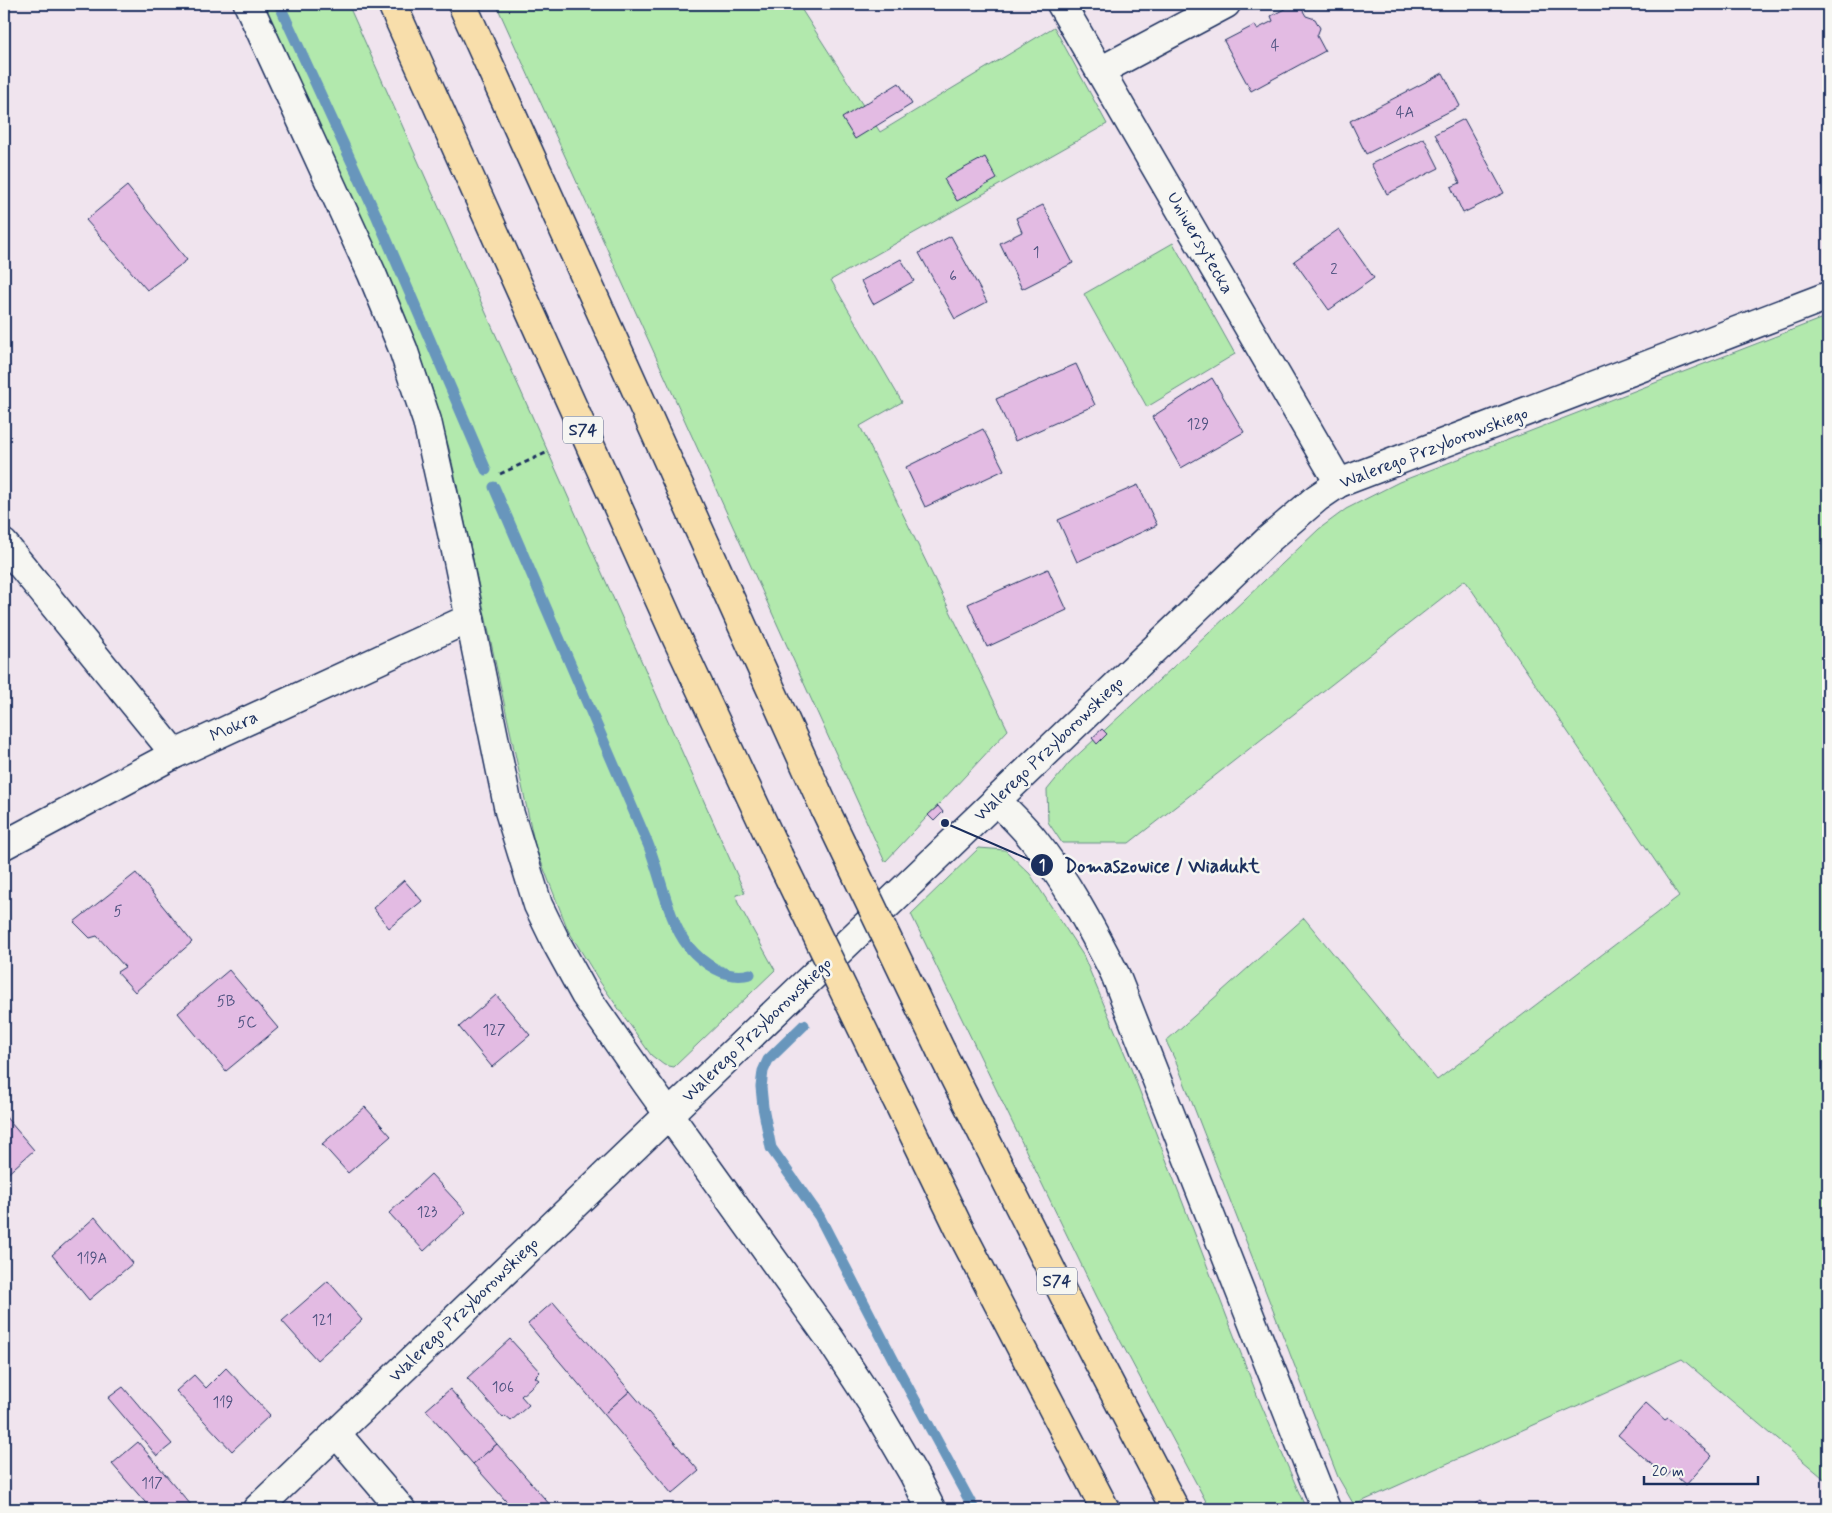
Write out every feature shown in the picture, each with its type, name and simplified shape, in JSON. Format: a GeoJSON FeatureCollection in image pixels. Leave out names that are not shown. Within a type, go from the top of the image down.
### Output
{"type":"FeatureCollection","features":[{"type":"Feature","properties":{"kind":"highway","name":"S74"},"geometry":{"type":"LineString","coordinates":[[392,4],[677,638],[778,855],[965,1238],[1105,1509]]}},
{"type":"Feature","properties":{"kind":"highway","name":"S74"},"geometry":{"type":"LineString","coordinates":[[462,4],[825,809],[941,1050],[1079,1325],[1176,1509]]}},
{"type":"Feature","properties":{"kind":"street"},"geometry":{"type":"LineString","coordinates":[[248,4],[372,274],[403,349],[427,421],[436,453],[509,810],[538,905],[585,995],[835,1347],[872,1403],[914,1475],[931,1509]]}},
{"type":"Feature","properties":{"kind":"street","name":"Uniwersytecka"},"geometry":{"type":"LineString","coordinates":[[1061,4],[1339,483]]}},
{"type":"Feature","properties":{"kind":"street"},"geometry":{"type":"LineString","coordinates":[[1100,70],[1226,4]]}},
{"type":"Feature","properties":{"kind":"street","name":"Walerego Przyborowskiego"},"geometry":{"type":"LineString","coordinates":[[257,1509],[1268,539],[1317,498],[1339,483],[1828,296]]}},
{"type":"Feature","properties":{"kind":"street"},"geometry":{"type":"LineString","coordinates":[[4,544],[174,754]]}},
{"type":"Feature","properties":{"kind":"street","name":"Mokra"},"geometry":{"type":"LineString","coordinates":[[4,845],[174,754],[470,618]]}},
{"type":"Feature","properties":{"kind":"street"},"geometry":{"type":"LineString","coordinates":[[996,800],[1033,839],[1052,866],[1086,918],[1115,974],[1326,1509]]}},
{"type":"Feature","properties":{"kind":"street"},"geometry":{"type":"LineString","coordinates":[[336,1433],[401,1509]]}},
{"type":"Feature","properties":{"kind":"path"},"geometry":{"type":"LineString","coordinates":[[500,474],[548,452]]}},
{"type":"Feature","properties":{"kind":"green space"},"geometry":{"type":"Polygon","coordinates":[[[263,4],[348,4],[745,893],[736,895],[738,903],[775,970],[674,1067],[664,1065],[651,1055],[600,982],[568,930],[535,846],[449,448],[431,385],[402,308],[263,4]]]}},
{"type":"Feature","properties":{"kind":"green space"},"geometry":{"type":"Polygon","coordinates":[[[496,4],[798,4],[880,132],[1054,27],[1107,124],[831,280],[902,402],[860,426],[1008,730],[885,862],[496,4]]]}},
{"type":"Feature","properties":{"kind":"green space"},"geometry":{"type":"Polygon","coordinates":[[[1173,243],[1235,354],[1147,407],[1084,294],[1173,243]]]}},
{"type":"Feature","properties":{"kind":"green space"},"geometry":{"type":"Polygon","coordinates":[[[1828,316],[1828,1482],[1682,1359],[1354,1505],[1338,1477],[1177,1064],[1166,1041],[1304,918],[1437,1080],[1679,896],[1465,580],[1129,843],[1062,843],[1048,822],[1047,790],[1069,763],[1319,529],[1346,509],[1399,482],[1828,316]]]}},
{"type":"Feature","properties":{"kind":"green space"},"geometry":{"type":"Polygon","coordinates":[[[979,848],[1005,850],[1030,874],[1083,955],[1130,1066],[1257,1395],[1306,1509],[1210,1509],[1097,1297],[911,914],[979,848]]]}},
{"type":"Feature","properties":{"kind":"building"},"geometry":{"type":"Polygon","coordinates":[[[1294,4],[1299,4],[1306,16],[1315,19],[1320,28],[1317,36],[1325,51],[1251,91],[1224,41],[1255,25],[1257,29],[1273,21],[1271,16],[1294,4]]]}},
{"type":"Feature","properties":{"kind":"building"},"geometry":{"type":"Polygon","coordinates":[[[1443,73],[1460,106],[1366,154],[1350,121],[1443,73]]]}},
{"type":"Feature","properties":{"kind":"building"},"geometry":{"type":"Polygon","coordinates":[[[899,83],[912,104],[855,139],[842,118],[899,83]]]}},
{"type":"Feature","properties":{"kind":"building"},"geometry":{"type":"Polygon","coordinates":[[[1464,119],[1504,193],[1463,213],[1451,187],[1460,183],[1435,134],[1464,119]]]}},
{"type":"Feature","properties":{"kind":"building"},"geometry":{"type":"Polygon","coordinates":[[[1424,138],[1439,168],[1387,194],[1371,164],[1424,138]]]}},
{"type":"Feature","properties":{"kind":"building"},"geometry":{"type":"Polygon","coordinates":[[[985,157],[997,179],[957,201],[944,179],[985,157]]]}},
{"type":"Feature","properties":{"kind":"building"},"geometry":{"type":"Polygon","coordinates":[[[127,186],[187,260],[147,290],[86,220],[127,186]]]}},
{"type":"Feature","properties":{"kind":"building"},"geometry":{"type":"Polygon","coordinates":[[[1043,205],[1073,263],[1022,289],[1000,243],[1022,232],[1016,218],[1043,205]]]}},
{"type":"Feature","properties":{"kind":"building"},"geometry":{"type":"Polygon","coordinates":[[[1339,229],[1374,278],[1329,310],[1294,261],[1339,229]]]}},
{"type":"Feature","properties":{"kind":"building"},"geometry":{"type":"Polygon","coordinates":[[[951,236],[987,302],[955,319],[919,253],[951,236]]]}},
{"type":"Feature","properties":{"kind":"building"},"geometry":{"type":"Polygon","coordinates":[[[901,259],[914,281],[873,304],[861,281],[901,259]]]}},
{"type":"Feature","properties":{"kind":"building"},"geometry":{"type":"Polygon","coordinates":[[[1076,364],[1095,405],[1015,441],[996,399],[1076,364]]]}},
{"type":"Feature","properties":{"kind":"building"},"geometry":{"type":"Polygon","coordinates":[[[1212,378],[1244,432],[1181,468],[1152,417],[1212,378]]]}},
{"type":"Feature","properties":{"kind":"building"},"geometry":{"type":"Polygon","coordinates":[[[983,429],[1004,470],[925,507],[906,467],[983,429]]]}},
{"type":"Feature","properties":{"kind":"building"},"geometry":{"type":"Polygon","coordinates":[[[1138,485],[1157,525],[1077,562],[1058,520],[1138,485]]]}},
{"type":"Feature","properties":{"kind":"building"},"geometry":{"type":"Polygon","coordinates":[[[1048,569],[1067,610],[987,647],[968,604],[1048,569]]]}},
{"type":"Feature","properties":{"kind":"building"},"geometry":{"type":"Polygon","coordinates":[[[1102,729],[1107,734],[1097,744],[1092,738],[1102,729]]]}},
{"type":"Feature","properties":{"kind":"building"},"geometry":{"type":"Polygon","coordinates":[[[938,806],[943,812],[934,821],[928,815],[938,806]]]}},
{"type":"Feature","properties":{"kind":"building"},"geometry":{"type":"Polygon","coordinates":[[[136,873],[192,942],[135,992],[117,972],[125,967],[97,936],[90,938],[74,922],[136,873]]]}},
{"type":"Feature","properties":{"kind":"building"},"geometry":{"type":"Polygon","coordinates":[[[404,880],[422,901],[389,928],[373,908],[404,880]]]}},
{"type":"Feature","properties":{"kind":"building"},"geometry":{"type":"Polygon","coordinates":[[[229,970],[278,1028],[226,1071],[178,1013],[229,970]]]}},
{"type":"Feature","properties":{"kind":"building"},"geometry":{"type":"Polygon","coordinates":[[[496,995],[530,1035],[492,1067],[459,1027],[496,995]]]}},
{"type":"Feature","properties":{"kind":"building"},"geometry":{"type":"Polygon","coordinates":[[[365,1107],[391,1136],[348,1173],[322,1144],[365,1107]]]}},
{"type":"Feature","properties":{"kind":"building"},"geometry":{"type":"Polygon","coordinates":[[[4,1115],[34,1150],[4,1177],[4,1115]]]}},
{"type":"Feature","properties":{"kind":"building"},"geometry":{"type":"Polygon","coordinates":[[[431,1174],[466,1212],[424,1251],[389,1213],[431,1174]]]}},
{"type":"Feature","properties":{"kind":"building"},"geometry":{"type":"Polygon","coordinates":[[[95,1217],[133,1263],[89,1300],[52,1255],[95,1217]]]}},
{"type":"Feature","properties":{"kind":"building"},"geometry":{"type":"Polygon","coordinates":[[[328,1281],[362,1320],[317,1360],[282,1321],[328,1281]]]}},
{"type":"Feature","properties":{"kind":"building"},"geometry":{"type":"Polygon","coordinates":[[[553,1302],[630,1391],[604,1414],[528,1324],[553,1302]]]}},
{"type":"Feature","properties":{"kind":"building"},"geometry":{"type":"Polygon","coordinates":[[[510,1339],[540,1372],[535,1377],[539,1380],[521,1396],[529,1405],[511,1421],[505,1416],[503,1418],[467,1378],[510,1339]]]}},
{"type":"Feature","properties":{"kind":"building"},"geometry":{"type":"Polygon","coordinates":[[[226,1368],[270,1415],[232,1451],[176,1391],[194,1375],[206,1388],[226,1368]]]}},
{"type":"Feature","properties":{"kind":"building"},"geometry":{"type":"Polygon","coordinates":[[[123,1387],[172,1444],[157,1456],[108,1398],[123,1387]]]}},
{"type":"Feature","properties":{"kind":"building"},"geometry":{"type":"Polygon","coordinates":[[[450,1389],[497,1444],[473,1464],[426,1410],[450,1389]]]}},
{"type":"Feature","properties":{"kind":"building"},"geometry":{"type":"Polygon","coordinates":[[[630,1391],[699,1471],[672,1494],[604,1414],[630,1391]]]}},
{"type":"Feature","properties":{"kind":"building"},"geometry":{"type":"Polygon","coordinates":[[[1646,1403],[1665,1420],[1668,1418],[1712,1456],[1686,1485],[1671,1472],[1666,1477],[1618,1435],[1646,1403]]]}},
{"type":"Feature","properties":{"kind":"building"},"geometry":{"type":"Polygon","coordinates":[[[138,1442],[191,1505],[186,1509],[151,1509],[112,1464],[138,1442]]]}},
{"type":"Feature","properties":{"kind":"building"},"geometry":{"type":"Polygon","coordinates":[[[497,1444],[551,1506],[547,1509],[513,1509],[473,1464],[497,1444]]]}},
{"type":"Feature","properties":{"kind":"building"},"geometry":{"type":"Polygon","coordinates":[[[1481,1500],[1488,1509],[1468,1509],[1481,1500]]]}},
{"type":"Feature","properties":{"kind":"building"},"geometry":{"type":"Polygon","coordinates":[[[367,1502],[373,1509],[359,1509],[367,1502]]]}},
{"type":"Feature","properties":{"kind":"waterway"},"geometry":{"type":"LineString","coordinates":[[279,4],[377,217],[486,470]]}},
{"type":"Feature","properties":{"kind":"waterway"},"geometry":{"type":"LineString","coordinates":[[494,487],[648,844],[675,925],[688,946],[700,959],[724,973],[741,976],[750,974]]}},
{"type":"Feature","properties":{"kind":"waterway"},"geometry":{"type":"LineString","coordinates":[[804,1025],[768,1060],[763,1071],[761,1087],[763,1107],[771,1148],[819,1216],[896,1365],[974,1509]]}},
{"type":"Feature","properties":{"kind":"place","name":"Domaszowice / Wiadukt"},"geometry":{"type":"Point","coordinates":[945,823]}}]}
